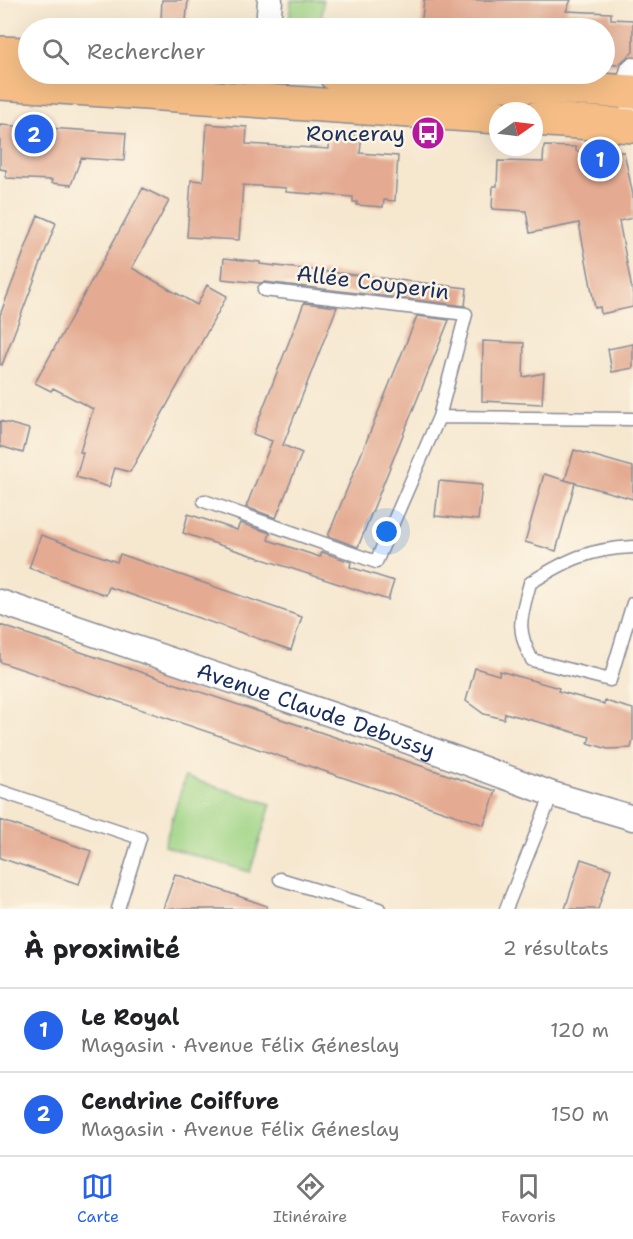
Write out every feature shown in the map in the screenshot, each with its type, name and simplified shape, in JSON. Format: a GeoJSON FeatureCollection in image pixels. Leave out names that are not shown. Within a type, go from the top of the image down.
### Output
{"type":"FeatureCollection","features":[{"type":"Feature","properties":{"kind":"main road"},"geometry":{"type":"LineString","coordinates":[[0,53],[18,54]]}},
{"type":"Feature","properties":{"kind":"main road"},"geometry":{"type":"LineString","coordinates":[[0,83],[489,116]]}},
{"type":"Feature","properties":{"kind":"main road"},"geometry":{"type":"LineString","coordinates":[[510,84],[632,91]]}},
{"type":"Feature","properties":{"kind":"main road"},"geometry":{"type":"LineString","coordinates":[[543,120],[633,126]]}},
{"type":"Feature","properties":{"kind":"street"},"geometry":{"type":"LineString","coordinates":[[269,18],[270,0]]}},
{"type":"Feature","properties":{"kind":"street","name":"Avenue Claude Debussy"},"geometry":{"type":"LineString","coordinates":[[0,602],[380,731],[552,794],[633,818]]}},
{"type":"Feature","properties":{"kind":"lane","name":"Allée Couperin"},"geometry":{"type":"LineString","coordinates":[[264,290],[466,314],[440,417]]}},
{"type":"Feature","properties":{"kind":"lane"},"geometry":{"type":"LineString","coordinates":[[204,501],[376,562],[440,417],[633,419]]}},
{"type":"Feature","properties":{"kind":"lane"},"geometry":{"type":"LineString","coordinates":[[633,548],[606,548],[565,561],[530,583],[521,615],[521,640],[532,660],[610,680],[633,603]]}},
{"type":"Feature","properties":{"kind":"lane"},"geometry":{"type":"LineString","coordinates":[[0,791],[140,838],[118,909]]}},
{"type":"Feature","properties":{"kind":"lane"},"geometry":{"type":"LineString","coordinates":[[506,909],[552,794]]}},
{"type":"Feature","properties":{"kind":"lane"},"geometry":{"type":"LineString","coordinates":[[280,879],[379,909]]}},
{"type":"Feature","properties":{"kind":"green space"},"geometry":{"type":"Polygon","coordinates":[[[291,0],[323,0],[322,18],[290,18],[291,0]]]}},
{"type":"Feature","properties":{"kind":"green space"},"geometry":{"type":"Polygon","coordinates":[[[185,777],[271,804],[250,872],[164,846],[185,777]]]}},
{"type":"Feature","properties":{"kind":"building"},"geometry":{"type":"Polygon","coordinates":[[[162,0],[188,0],[186,18],[161,18],[162,0]]]}},
{"type":"Feature","properties":{"kind":"building"},"geometry":{"type":"Polygon","coordinates":[[[424,0],[571,0],[566,11],[611,13],[611,18],[422,18],[424,0]]]}},
{"type":"Feature","properties":{"kind":"building"},"geometry":{"type":"Polygon","coordinates":[[[615,19],[633,20],[633,52],[618,65],[615,65],[615,19]]]}},
{"type":"Feature","properties":{"kind":"building"},"geometry":{"type":"Polygon","coordinates":[[[207,124],[247,127],[246,144],[329,149],[330,133],[362,135],[360,153],[398,156],[395,201],[384,200],[383,207],[357,205],[357,202],[353,202],[353,197],[286,192],[286,188],[243,185],[239,240],[187,237],[191,180],[203,181],[207,124]]]}},
{"type":"Feature","properties":{"kind":"building"},"geometry":{"type":"Polygon","coordinates":[[[0,125],[126,133],[124,161],[81,158],[71,185],[51,183],[52,180],[6,178],[6,170],[0,169],[0,125]]]}},
{"type":"Feature","properties":{"kind":"building"},"geometry":{"type":"Polygon","coordinates":[[[544,146],[576,147],[576,151],[624,152],[633,195],[633,218],[619,221],[633,295],[633,307],[601,314],[600,307],[595,308],[579,223],[530,233],[526,211],[492,209],[493,186],[497,186],[498,161],[543,162],[544,146]]]}},
{"type":"Feature","properties":{"kind":"building"},"geometry":{"type":"Polygon","coordinates":[[[143,188],[169,201],[132,268],[197,305],[207,285],[227,296],[130,472],[115,468],[109,487],[76,477],[83,453],[80,452],[93,409],[53,388],[51,391],[35,383],[143,188]]]}},
{"type":"Feature","properties":{"kind":"building"},"geometry":{"type":"Polygon","coordinates":[[[38,215],[56,223],[2,365],[0,364],[0,315],[38,215]]]}},
{"type":"Feature","properties":{"kind":"building"},"geometry":{"type":"Polygon","coordinates":[[[224,258],[467,288],[465,306],[222,279],[224,258]]]}},
{"type":"Feature","properties":{"kind":"building"},"geometry":{"type":"Polygon","coordinates":[[[304,303],[337,307],[283,445],[302,453],[276,518],[246,507],[272,441],[253,434],[304,303]]]}},
{"type":"Feature","properties":{"kind":"building"},"geometry":{"type":"Polygon","coordinates":[[[417,316],[449,320],[358,547],[328,536],[417,316]]]}},
{"type":"Feature","properties":{"kind":"building"},"geometry":{"type":"Polygon","coordinates":[[[483,341],[524,343],[523,377],[544,373],[542,404],[482,401],[483,341]]]}},
{"type":"Feature","properties":{"kind":"building"},"geometry":{"type":"Polygon","coordinates":[[[633,344],[633,368],[612,372],[608,349],[633,344]]]}},
{"type":"Feature","properties":{"kind":"building"},"geometry":{"type":"Polygon","coordinates":[[[0,421],[29,429],[23,453],[0,446],[0,421]]]}},
{"type":"Feature","properties":{"kind":"building"},"geometry":{"type":"Polygon","coordinates":[[[574,450],[633,467],[633,499],[565,480],[574,450]]]}},
{"type":"Feature","properties":{"kind":"building"},"geometry":{"type":"Polygon","coordinates":[[[544,474],[575,483],[556,551],[525,542],[544,474]]]}},
{"type":"Feature","properties":{"kind":"building"},"geometry":{"type":"Polygon","coordinates":[[[439,481],[482,485],[478,520],[435,516],[439,481]]]}},
{"type":"Feature","properties":{"kind":"building"},"geometry":{"type":"Polygon","coordinates":[[[188,514],[237,530],[240,523],[270,533],[268,540],[320,557],[322,552],[351,562],[350,567],[394,581],[388,600],[183,533],[188,514]]]}},
{"type":"Feature","properties":{"kind":"building"},"geometry":{"type":"Polygon","coordinates":[[[41,535],[117,562],[120,554],[302,617],[291,650],[109,587],[106,595],[29,568],[41,535]]]}},
{"type":"Feature","properties":{"kind":"building"},"geometry":{"type":"Polygon","coordinates":[[[0,625],[496,791],[484,825],[0,662],[0,625]]]}},
{"type":"Feature","properties":{"kind":"building"},"geometry":{"type":"Polygon","coordinates":[[[475,668],[499,675],[500,671],[559,688],[558,691],[604,704],[605,701],[633,709],[631,748],[608,749],[588,743],[590,737],[546,724],[505,713],[504,719],[484,714],[466,701],[475,668]]]}},
{"type":"Feature","properties":{"kind":"building"},"geometry":{"type":"Polygon","coordinates":[[[0,820],[91,851],[79,884],[0,858],[0,820]]]}},
{"type":"Feature","properties":{"kind":"building"},"geometry":{"type":"Polygon","coordinates":[[[581,859],[611,869],[598,909],[565,909],[581,859]]]}},
{"type":"Feature","properties":{"kind":"building"},"geometry":{"type":"Polygon","coordinates":[[[175,874],[267,906],[267,909],[163,909],[175,874]]]}},
{"type":"Feature","properties":{"kind":"place","name":"Ronceray"},"geometry":{"type":"Point","coordinates":[428,133]}},
{"type":"Feature","properties":{"kind":"place","name":"Cendrine Coiffure"},"geometry":{"type":"Point","coordinates":[34,134]}},
{"type":"Feature","properties":{"kind":"place","name":"Le Royal"},"geometry":{"type":"Point","coordinates":[600,159]}}]}
